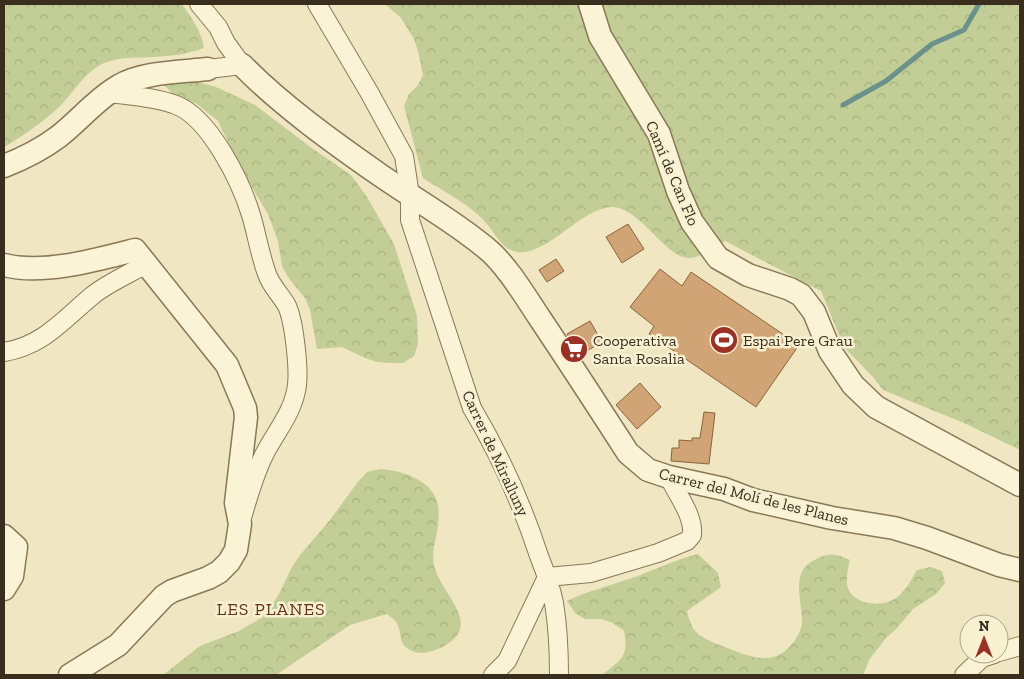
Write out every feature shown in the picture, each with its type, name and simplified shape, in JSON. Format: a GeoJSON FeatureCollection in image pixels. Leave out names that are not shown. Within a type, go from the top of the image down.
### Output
{"type":"FeatureCollection","features":[{"type":"Feature","properties":{"kind":"street"},"geometry":{"type":"LineString","coordinates":[[4,166],[56,139],[120,85],[151,74],[242,65],[226,43],[218,27],[199,4]]}},
{"type":"Feature","properties":{"kind":"street","name":"Carrer de Miralluny"},"geometry":{"type":"LineString","coordinates":[[317,4],[404,156],[410,200],[410,220],[472,408],[487,432],[510,478],[547,578],[554,602],[560,675]]}},
{"type":"Feature","properties":{"kind":"street","name":"Camí de Can Flo"},"geometry":{"type":"LineString","coordinates":[[590,4],[600,36],[659,134],[678,191],[692,222],[718,258],[748,275],[790,289],[801,295],[814,312],[830,352],[853,385],[876,407],[1020,485]]}},
{"type":"Feature","properties":{"kind":"street","name":"Carrer del Molí de les Planes"},"geometry":{"type":"LineString","coordinates":[[242,65],[265,88],[410,200],[488,249],[533,308],[628,453],[648,470],[669,477],[724,489],[753,500],[832,518],[894,528],[927,538],[999,565],[1020,570]]}},
{"type":"Feature","properties":{"kind":"street"},"geometry":{"type":"LineString","coordinates":[[70,675],[118,645],[164,596],[172,591],[208,578],[219,572],[229,562],[236,550],[240,524],[259,467],[291,410],[298,383],[290,313],[267,276],[251,215],[240,186],[227,160],[207,130],[188,111],[177,105],[155,99],[109,93]]}},
{"type":"Feature","properties":{"kind":"street"},"geometry":{"type":"LineString","coordinates":[[4,265],[19,269],[75,264],[135,250],[227,365],[245,408],[246,417],[236,503],[240,524]]}},
{"type":"Feature","properties":{"kind":"street"},"geometry":{"type":"LineString","coordinates":[[4,352],[13,351],[45,337],[94,294],[146,264]]}},
{"type":"Feature","properties":{"kind":"street"},"geometry":{"type":"LineString","coordinates":[[493,675],[507,661],[547,578],[591,573],[658,553],[687,540],[692,535],[693,527],[690,517],[669,477]]}},
{"type":"Feature","properties":{"kind":"street"},"geometry":{"type":"LineString","coordinates":[[4,536],[16,547],[12,576],[4,588]]}},
{"type":"Feature","properties":{"kind":"street"},"geometry":{"type":"LineString","coordinates":[[964,675],[976,664]]}},
{"type":"Feature","properties":{"kind":"green space"},"geometry":{"type":"Polygon","coordinates":[[[4,4],[182,4],[198,30],[204,48],[161,57],[108,61],[90,72],[53,113],[4,147],[4,4]]]}},
{"type":"Feature","properties":{"kind":"green space"},"geometry":{"type":"Polygon","coordinates":[[[385,4],[1020,4],[1020,450],[964,423],[883,390],[844,347],[821,291],[725,241],[695,257],[682,257],[672,251],[632,215],[621,209],[611,207],[586,216],[536,249],[525,252],[509,249],[473,210],[423,178],[404,106],[409,94],[418,85],[423,75],[418,51],[414,39],[401,18],[385,4]]]}},
{"type":"Feature","properties":{"kind":"green space"},"geometry":{"type":"Polygon","coordinates":[[[190,80],[216,87],[255,105],[351,175],[367,197],[394,244],[417,316],[418,344],[414,356],[403,363],[390,363],[377,362],[365,358],[342,347],[317,349],[310,310],[305,298],[288,277],[282,266],[278,241],[268,214],[241,169],[218,121],[197,104],[173,94],[162,83],[190,80]]]}},
{"type":"Feature","properties":{"kind":"green space"},"geometry":{"type":"Polygon","coordinates":[[[380,469],[396,471],[421,481],[433,493],[437,501],[439,518],[433,560],[438,576],[460,618],[460,628],[456,637],[444,646],[434,650],[422,653],[415,652],[402,642],[396,622],[387,614],[350,625],[276,675],[163,675],[200,646],[239,631],[263,617],[278,596],[300,555],[367,472],[380,469]]]}},
{"type":"Feature","properties":{"kind":"green space"},"geometry":{"type":"Polygon","coordinates":[[[698,554],[718,573],[721,587],[687,611],[692,625],[699,634],[708,640],[740,653],[759,658],[776,656],[784,652],[797,637],[802,623],[799,589],[800,575],[807,565],[822,556],[834,554],[850,560],[847,578],[848,588],[856,598],[869,603],[883,603],[896,598],[905,589],[917,570],[930,567],[942,571],[945,583],[936,594],[913,609],[886,638],[869,660],[863,675],[602,675],[619,661],[624,653],[624,631],[613,623],[601,619],[585,619],[575,613],[567,601],[590,591],[698,554]]]}},
{"type":"Feature","properties":{"kind":"building"},"geometry":{"type":"Polygon","coordinates":[[[628,224],[644,249],[622,263],[606,237],[628,224]]]}},
{"type":"Feature","properties":{"kind":"building"},"geometry":{"type":"Polygon","coordinates":[[[556,259],[564,271],[547,282],[539,270],[556,259]]]}},
{"type":"Feature","properties":{"kind":"building","name":"Espai Pere Grau"},"geometry":{"type":"Polygon","coordinates":[[[660,269],[682,286],[691,272],[799,345],[756,407],[649,334],[654,326],[630,307],[660,269]]]}},
{"type":"Feature","properties":{"kind":"building"},"geometry":{"type":"Polygon","coordinates":[[[590,321],[602,342],[580,355],[567,334],[590,321]]]}},
{"type":"Feature","properties":{"kind":"building"},"geometry":{"type":"Polygon","coordinates":[[[640,383],[661,407],[637,429],[616,405],[640,383]]]}},
{"type":"Feature","properties":{"kind":"building"},"geometry":{"type":"Polygon","coordinates":[[[704,412],[715,413],[709,464],[671,461],[672,448],[679,448],[679,440],[692,441],[692,438],[700,438],[704,412]]]}},
{"type":"Feature","properties":{"kind":"waterway"},"geometry":{"type":"LineString","coordinates":[[843,105],[886,81],[932,44],[964,30],[979,4]]}},
{"type":"Feature","properties":{"kind":"place","name":"Espai Pere Grau"},"geometry":{"type":"Point","coordinates":[724,340]}},
{"type":"Feature","properties":{"kind":"place","name":"Cooperativa Santa Rosalia"},"geometry":{"type":"Point","coordinates":[574,349]}},
{"type":"Feature","properties":{"kind":"district","name":"LES PLANES"},"geometry":{"type":"Point","coordinates":[271,609]}}]}
